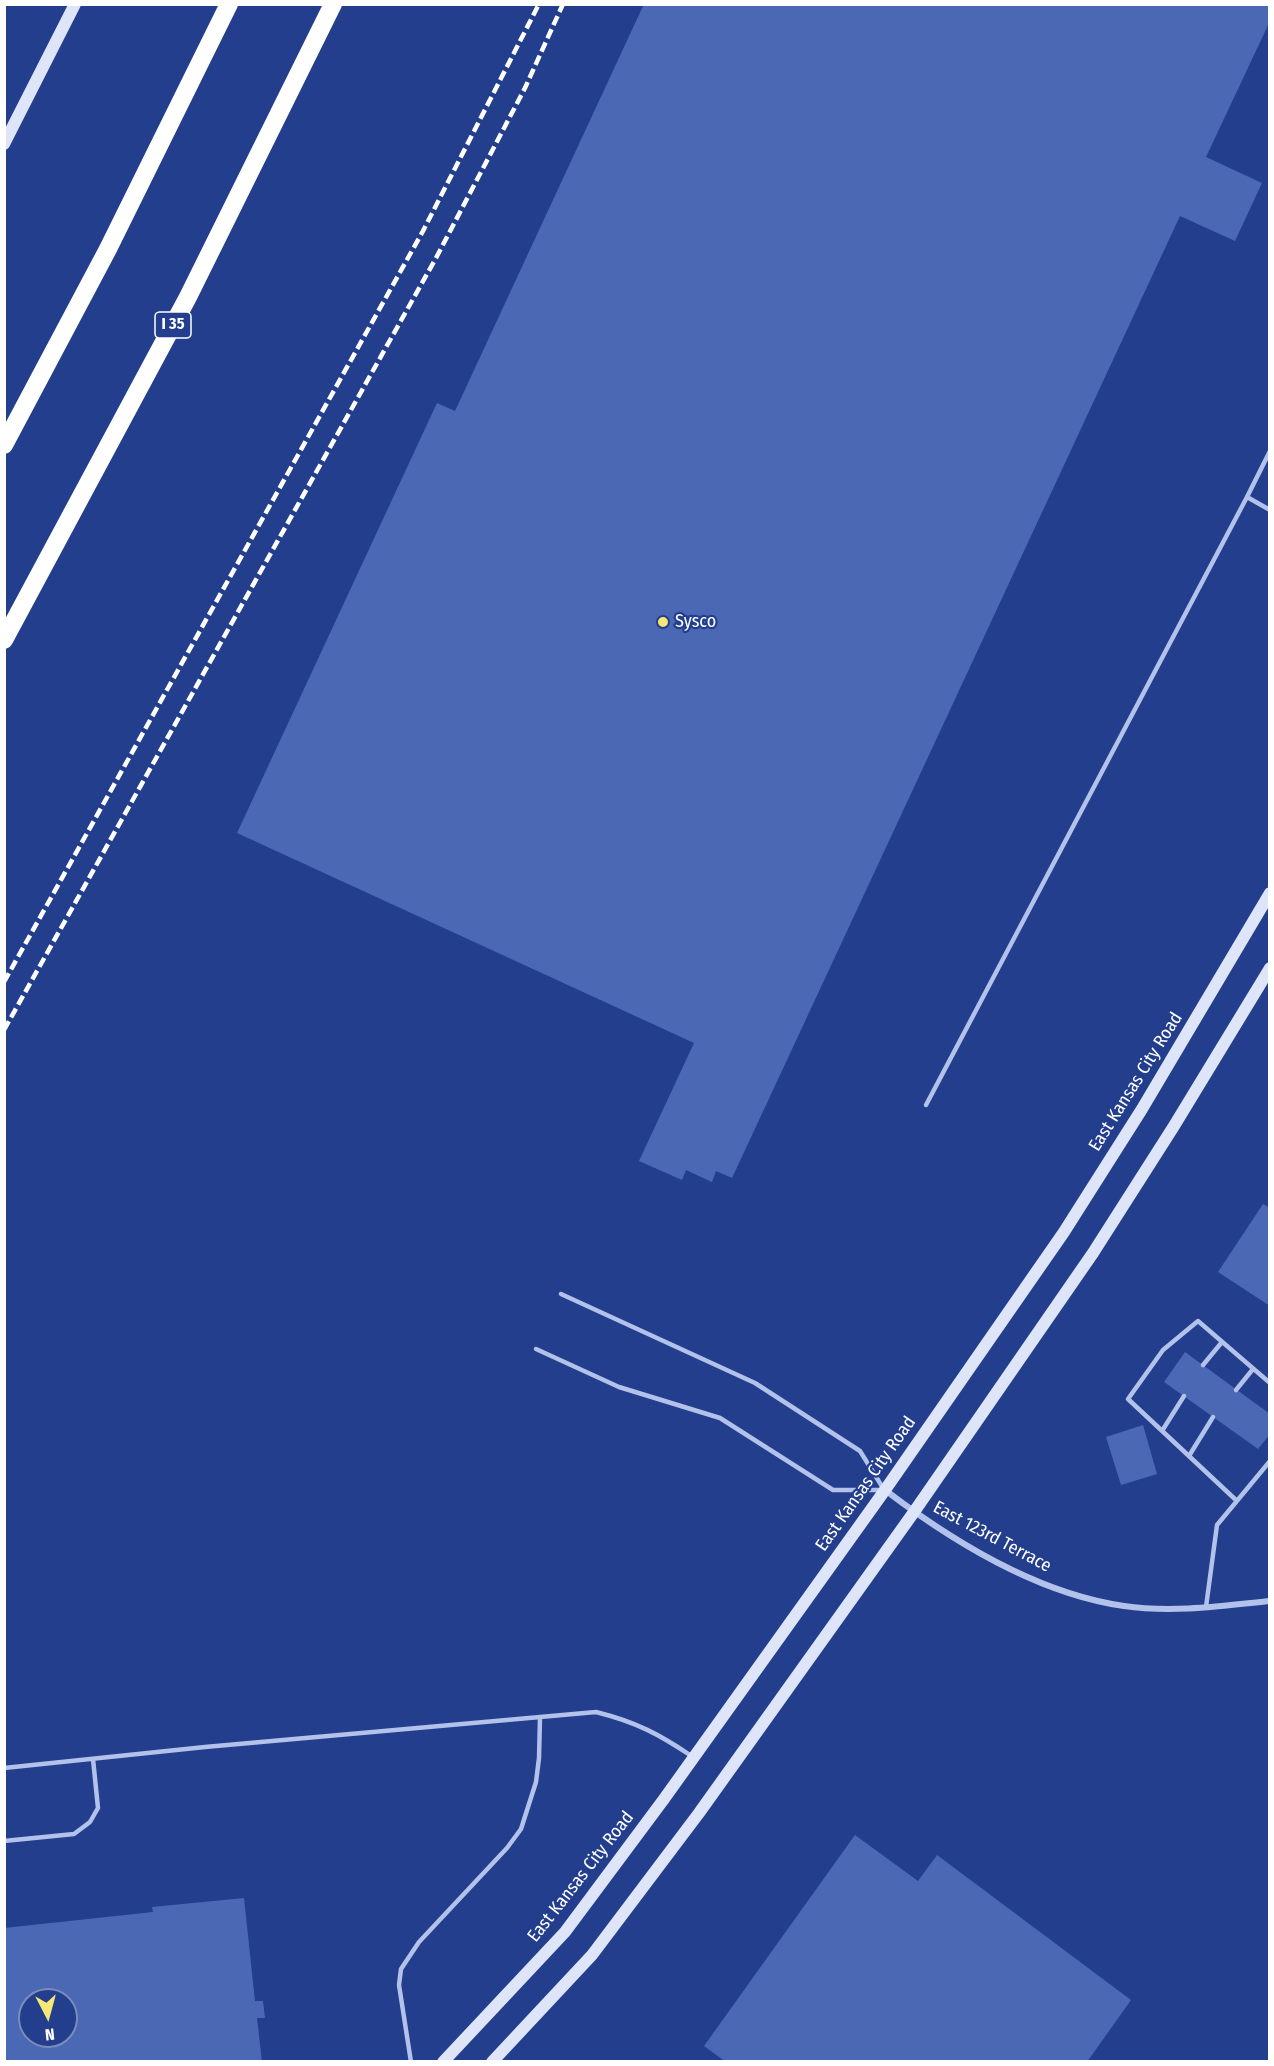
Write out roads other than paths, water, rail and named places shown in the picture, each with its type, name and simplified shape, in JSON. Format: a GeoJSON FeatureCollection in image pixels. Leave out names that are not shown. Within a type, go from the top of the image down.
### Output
{"type":"FeatureCollection","features":[{"type":"Feature","properties":{"kind":"highway"},"geometry":{"type":"LineString","coordinates":[[4,445],[108,249],[229,4]]}},
{"type":"Feature","properties":{"kind":"highway","name":"I 35"},"geometry":{"type":"LineString","coordinates":[[4,640],[188,297],[333,4]]}},
{"type":"Feature","properties":{"kind":"main road"},"geometry":{"type":"LineString","coordinates":[[4,144],[75,4]]}},
{"type":"Feature","properties":{"kind":"main road","name":"East Kansas City Road"},"geometry":{"type":"LineString","coordinates":[[443,2061],[565,1932],[664,1799],[885,1490],[1064,1232],[1142,1109],[1269,893]]}},
{"type":"Feature","properties":{"kind":"main road"},"geometry":{"type":"LineString","coordinates":[[492,2061],[592,1955],[699,1813],[914,1512],[1093,1253],[1180,1117],[1269,968]]}},
{"type":"Feature","properties":{"kind":"street","name":"East 123rd Terrace"},"geometry":{"type":"LineString","coordinates":[[885,1490],[914,1512],[995,1560],[1033,1579],[1079,1596],[1124,1606],[1169,1608],[1269,1601]]}},
{"type":"Feature","properties":{"kind":"lane"},"geometry":{"type":"LineString","coordinates":[[926,1105],[1247,497],[1269,451]]}},
{"type":"Feature","properties":{"kind":"lane"},"geometry":{"type":"LineString","coordinates":[[1247,497],[1269,510]]}},
{"type":"Feature","properties":{"kind":"lane"},"geometry":{"type":"LineString","coordinates":[[561,1294],[755,1383],[860,1451],[885,1490]]}},
{"type":"Feature","properties":{"kind":"lane"},"geometry":{"type":"LineString","coordinates":[[1237,1501],[1128,1399],[1163,1350],[1197,1321],[1269,1383]]}},
{"type":"Feature","properties":{"kind":"lane"},"geometry":{"type":"LineString","coordinates":[[1203,1365],[1222,1342]]}},
{"type":"Feature","properties":{"kind":"lane"},"geometry":{"type":"LineString","coordinates":[[536,1349],[620,1387],[720,1418],[833,1490],[885,1490]]}},
{"type":"Feature","properties":{"kind":"lane"},"geometry":{"type":"LineString","coordinates":[[1236,1390],[1253,1368]]}},
{"type":"Feature","properties":{"kind":"lane"},"geometry":{"type":"LineString","coordinates":[[1162,1431],[1184,1396]]}},
{"type":"Feature","properties":{"kind":"lane"},"geometry":{"type":"LineString","coordinates":[[1189,1456],[1213,1418]]}},
{"type":"Feature","properties":{"kind":"lane"},"geometry":{"type":"LineString","coordinates":[[1206,1607],[1217,1525],[1269,1461]]}},
{"type":"Feature","properties":{"kind":"lane"},"geometry":{"type":"LineString","coordinates":[[4,1768],[596,1712],[627,1720],[658,1734],[693,1757]]}},
{"type":"Feature","properties":{"kind":"lane"},"geometry":{"type":"LineString","coordinates":[[411,2061],[399,1985],[401,1969],[418,1942],[507,1848],[521,1828],[536,1782],[540,1718]]}},
{"type":"Feature","properties":{"kind":"lane"},"geometry":{"type":"LineString","coordinates":[[4,1841],[74,1834],[90,1822],[98,1808],[93,1759]]}},
{"type":"Feature","properties":{"kind":"railway"},"geometry":{"type":"LineString","coordinates":[[4,982],[423,231],[539,4]]}},
{"type":"Feature","properties":{"kind":"railway"},"geometry":{"type":"LineString","coordinates":[[4,1030],[436,258],[525,88],[563,4]]}},
{"type":"Feature","properties":{"kind":"place","name":"Sysco"},"geometry":{"type":"Point","coordinates":[663,622]}}]}
